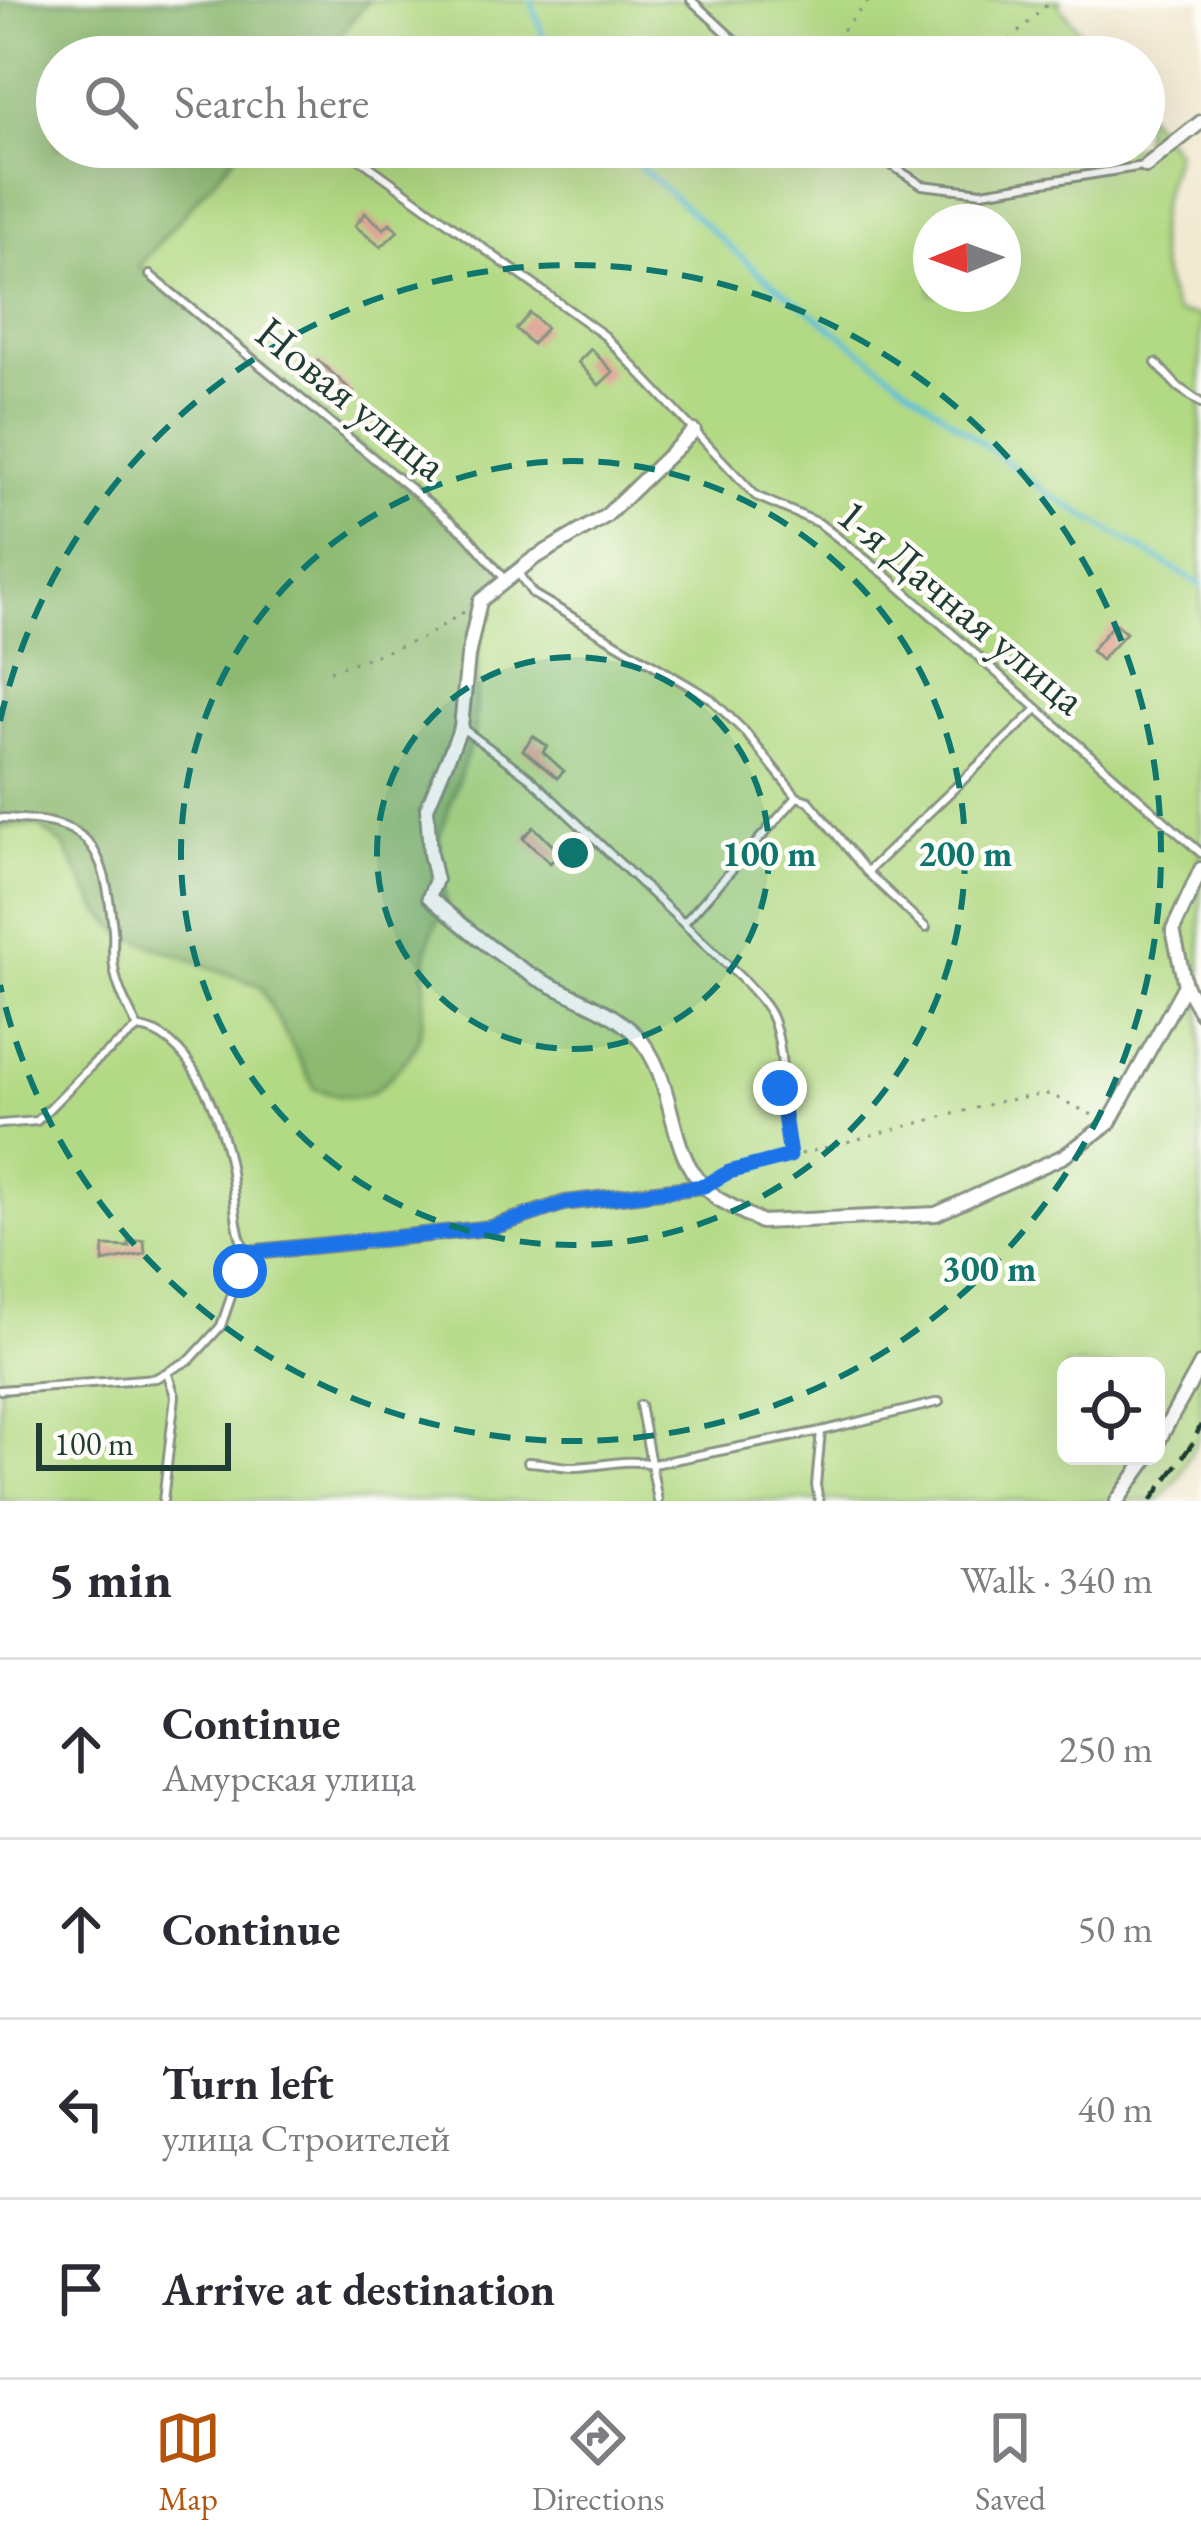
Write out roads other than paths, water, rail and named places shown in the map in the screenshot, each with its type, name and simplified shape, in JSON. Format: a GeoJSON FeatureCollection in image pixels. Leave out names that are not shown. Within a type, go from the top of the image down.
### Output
{"type":"FeatureCollection","features":[{"type":"Feature","properties":{"kind":"street"},"geometry":{"type":"LineString","coordinates":[[1165,151],[1201,122]]}},
{"type":"Feature","properties":{"kind":"street"},"geometry":{"type":"LineString","coordinates":[[694,431],[606,516],[511,574],[480,601],[468,656],[461,728],[427,808],[436,880],[430,897],[529,974],[635,1034],[663,1075],[689,1171],[718,1199],[761,1222],[936,1214],[1064,1156],[1109,1123],[1185,985]]}},
{"type":"Feature","properties":{"kind":"street"},"geometry":{"type":"LineString","coordinates":[[1201,869],[1173,930],[1185,985],[1201,1013]]}},
{"type":"Feature","properties":{"kind":"street"},"geometry":{"type":"LineString","coordinates":[[246,1253],[490,1228],[565,1203],[704,1186]]}},
{"type":"Feature","properties":{"kind":"street"},"geometry":{"type":"LineString","coordinates":[[1165,1429],[1201,1364]]}},
{"type":"Feature","properties":{"kind":"street"},"geometry":{"type":"LineString","coordinates":[[1117,1501],[1143,1465]]}},
{"type":"Feature","properties":{"kind":"lane"},"geometry":{"type":"LineString","coordinates":[[691,0],[730,36]]}},
{"type":"Feature","properties":{"kind":"lane","name":"1-я Дачная улица"},"geometry":{"type":"LineString","coordinates":[[373,168],[604,336],[756,496],[819,523],[886,576],[1201,853]]}},
{"type":"Feature","properties":{"kind":"lane"},"geometry":{"type":"LineString","coordinates":[[896,168],[922,185],[982,192],[1133,168]]}},
{"type":"Feature","properties":{"kind":"lane","name":"Новая улица"},"geometry":{"type":"LineString","coordinates":[[150,275],[466,533],[533,594],[710,698],[745,732],[797,797],[808,801],[867,872],[926,928]]}},
{"type":"Feature","properties":{"kind":"lane"},"geometry":{"type":"LineString","coordinates":[[1156,362],[1178,387],[1201,403]]}},
{"type":"Feature","properties":{"kind":"lane"},"geometry":{"type":"LineString","coordinates":[[867,872],[1035,710]]}},
{"type":"Feature","properties":{"kind":"lane"},"geometry":{"type":"LineString","coordinates":[[461,728],[530,778],[741,977],[769,1011],[779,1040],[790,1156]]}},
{"type":"Feature","properties":{"kind":"lane"},"geometry":{"type":"LineString","coordinates":[[684,923],[797,797]]}},
{"type":"Feature","properties":{"kind":"lane"},"geometry":{"type":"LineString","coordinates":[[0,818],[42,819],[71,826],[98,851],[113,931],[113,964],[138,1028]]}},
{"type":"Feature","properties":{"kind":"lane"},"geometry":{"type":"LineString","coordinates":[[0,1124],[37,1121],[95,1062],[138,1028],[155,1030],[189,1062],[216,1118],[230,1163],[239,1237],[246,1253],[221,1326],[191,1359],[156,1378],[0,1390]]}},
{"type":"Feature","properties":{"kind":"lane"},"geometry":{"type":"LineString","coordinates":[[163,1501],[175,1396],[166,1372]]}},
{"type":"Feature","properties":{"kind":"lane"},"geometry":{"type":"LineString","coordinates":[[528,1462],[572,1468],[631,1460],[653,1464],[938,1402]]}},
{"type":"Feature","properties":{"kind":"lane"},"geometry":{"type":"LineString","coordinates":[[640,1405],[658,1501]]}},
{"type":"Feature","properties":{"kind":"lane"},"geometry":{"type":"LineString","coordinates":[[818,1501],[821,1431]]}},
{"type":"Feature","properties":{"kind":"waterway"},"geometry":{"type":"LineString","coordinates":[[531,0],[543,36]]}},
{"type":"Feature","properties":{"kind":"waterway"},"geometry":{"type":"LineString","coordinates":[[642,168],[757,271],[1047,493],[1201,585]]}},
{"type":"Feature","properties":{"kind":"railway"},"geometry":{"type":"LineString","coordinates":[[1151,1501],[1201,1425]]}}]}
